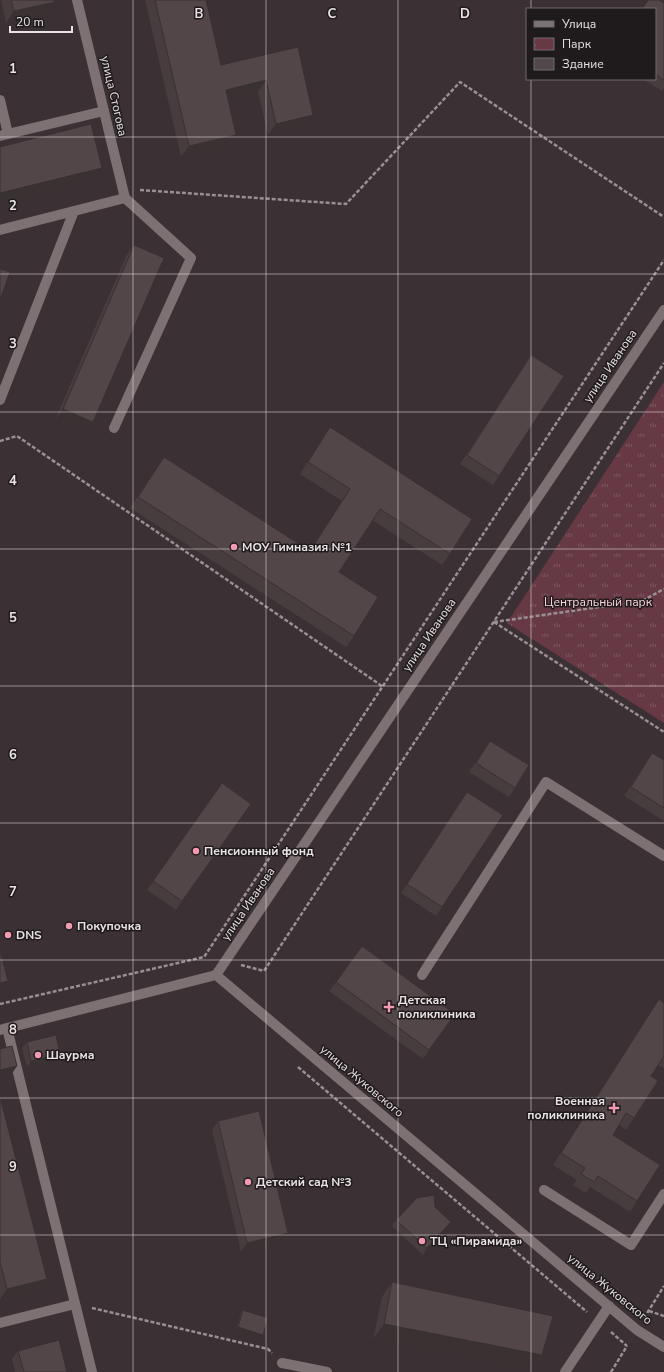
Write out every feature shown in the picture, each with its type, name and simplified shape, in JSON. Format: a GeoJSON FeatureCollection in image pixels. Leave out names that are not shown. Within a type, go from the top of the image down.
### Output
{"type":"FeatureCollection","features":[{"type":"Feature","properties":{"kind":"street","name":"улица Стогова"},"geometry":{"type":"LineString","coordinates":[[77,0],[124,194]]}},
{"type":"Feature","properties":{"kind":"street"},"geometry":{"type":"LineString","coordinates":[[0,100],[4,135],[104,111]]}},
{"type":"Feature","properties":{"kind":"street"},"geometry":{"type":"LineString","coordinates":[[0,230],[74,211],[124,194],[192,258],[114,428]]}},
{"type":"Feature","properties":{"kind":"street"},"geometry":{"type":"LineString","coordinates":[[0,400],[74,211]]}},
{"type":"Feature","properties":{"kind":"street","name":"улица Иванова"},"geometry":{"type":"LineString","coordinates":[[216,975],[664,310]]}},
{"type":"Feature","properties":{"kind":"street"},"geometry":{"type":"LineString","coordinates":[[422,975],[546,782],[664,856]]}},
{"type":"Feature","properties":{"kind":"street"},"geometry":{"type":"LineString","coordinates":[[92,1372],[4,1029],[216,975]]}},
{"type":"Feature","properties":{"kind":"street","name":"улица Жуковского"},"geometry":{"type":"LineString","coordinates":[[216,975],[637,1330],[664,1347]]}},
{"type":"Feature","properties":{"kind":"street"},"geometry":{"type":"LineString","coordinates":[[544,1190],[631,1245],[664,1194]]}},
{"type":"Feature","properties":{"kind":"street"},"geometry":{"type":"LineString","coordinates":[[0,1323],[75,1304]]}},
{"type":"Feature","properties":{"kind":"street"},"geometry":{"type":"LineString","coordinates":[[565,1372],[609,1306]]}},
{"type":"Feature","properties":{"kind":"street"},"geometry":{"type":"LineString","coordinates":[[282,1363],[327,1372]]}},
{"type":"Feature","properties":{"kind":"path"},"geometry":{"type":"LineString","coordinates":[[124,194],[346,204],[460,82],[664,217]]}},
{"type":"Feature","properties":{"kind":"path"},"geometry":{"type":"LineString","coordinates":[[204,957],[664,260]]}},
{"type":"Feature","properties":{"kind":"path"},"geometry":{"type":"LineString","coordinates":[[0,1004],[204,957],[264,971],[664,363]]}},
{"type":"Feature","properties":{"kind":"path"},"geometry":{"type":"LineString","coordinates":[[0,441],[17,436],[382,686]]}},
{"type":"Feature","properties":{"kind":"path"},"geometry":{"type":"LineString","coordinates":[[494,622],[642,601],[664,589]]}},
{"type":"Feature","properties":{"kind":"path"},"geometry":{"type":"LineString","coordinates":[[494,622],[664,732]]}},
{"type":"Feature","properties":{"kind":"path"},"geometry":{"type":"LineString","coordinates":[[186,960],[194,980]]}},
{"type":"Feature","properties":{"kind":"path"},"geometry":{"type":"LineString","coordinates":[[295,1064],[627,1346]]}},
{"type":"Feature","properties":{"kind":"path"},"geometry":{"type":"LineString","coordinates":[[75,1304],[268,1348],[282,1363]]}},
{"type":"Feature","properties":{"kind":"path"},"geometry":{"type":"LineString","coordinates":[[648,1311],[664,1316]]}},
{"type":"Feature","properties":{"kind":"green space","name":"Центральный парк"},"geometry":{"type":"Polygon","coordinates":[[[664,382],[664,723],[507,623],[664,382]]]}},
{"type":"Feature","properties":{"kind":"building"},"geometry":{"type":"Polygon","coordinates":[[[11,0],[54,0],[55,2],[14,11],[11,0]]]}},
{"type":"Feature","properties":{"kind":"building"},"geometry":{"type":"Polygon","coordinates":[[[155,0],[206,0],[221,65],[298,47],[313,115],[276,124],[266,80],[226,90],[236,135],[189,146],[155,0]]]}},
{"type":"Feature","properties":{"kind":"building"},"geometry":{"type":"Polygon","coordinates":[[[648,0],[659,0],[664,3],[664,80],[656,75],[656,8],[643,8],[648,0]]]}},
{"type":"Feature","properties":{"kind":"building"},"geometry":{"type":"Polygon","coordinates":[[[91,124],[102,168],[0,193],[0,147],[91,124]]]}},
{"type":"Feature","properties":{"kind":"building"},"geometry":{"type":"Polygon","coordinates":[[[134,245],[164,258],[93,422],[63,409],[134,245]]]}},
{"type":"Feature","properties":{"kind":"building"},"geometry":{"type":"Polygon","coordinates":[[[0,269],[10,272],[0,300],[0,269]]]}},
{"type":"Feature","properties":{"kind":"building"},"geometry":{"type":"Polygon","coordinates":[[[531,355],[564,376],[499,476],[467,455],[531,355]]]}},
{"type":"Feature","properties":{"kind":"building","name":"МОУ Гимназия №1"},"geometry":{"type":"Polygon","coordinates":[[[330,427],[472,519],[450,554],[380,509],[339,572],[378,597],[354,636],[138,497],[164,457],[310,551],[350,489],[308,462],[330,427]]]}},
{"type":"Feature","properties":{"kind":"building"},"geometry":{"type":"Polygon","coordinates":[[[490,741],[529,765],[515,788],[476,763],[490,741]]]}},
{"type":"Feature","properties":{"kind":"building"},"geometry":{"type":"Polygon","coordinates":[[[652,753],[664,760],[664,808],[631,787],[652,753]]]}},
{"type":"Feature","properties":{"kind":"building","name":"Пенсионный фонд"},"geometry":{"type":"Polygon","coordinates":[[[222,783],[251,804],[182,901],[153,881],[222,783]]]}},
{"type":"Feature","properties":{"kind":"building"},"geometry":{"type":"Polygon","coordinates":[[[467,792],[503,815],[442,907],[407,884],[467,792]]]}},
{"type":"Feature","properties":{"kind":"building","name":"Детская поликлиника"},"geometry":{"type":"Polygon","coordinates":[[[362,946],[455,1014],[429,1050],[336,982],[362,946]]]}},
{"type":"Feature","properties":{"kind":"building"},"geometry":{"type":"Polygon","coordinates":[[[0,950],[8,981],[0,983],[0,950]]]}},
{"type":"Feature","properties":{"kind":"building","name":"Военная поликлиника"},"geometry":{"type":"Polygon","coordinates":[[[659,999],[664,1003],[664,1056],[651,1076],[658,1081],[634,1118],[626,1113],[613,1135],[660,1165],[637,1201],[598,1176],[594,1182],[581,1174],[585,1168],[561,1153],[659,999]]]}},
{"type":"Feature","properties":{"kind":"building"},"geometry":{"type":"Polygon","coordinates":[[[56,1035],[60,1054],[31,1061],[27,1042],[56,1035]]]}},
{"type":"Feature","properties":{"kind":"building"},"geometry":{"type":"Polygon","coordinates":[[[12,1046],[17,1066],[0,1070],[0,1049],[12,1046]]]}},
{"type":"Feature","properties":{"kind":"building"},"geometry":{"type":"Polygon","coordinates":[[[0,1097],[47,1279],[7,1289],[0,1262],[0,1097]]]}},
{"type":"Feature","properties":{"kind":"building"},"geometry":{"type":"Polygon","coordinates":[[[259,1111],[288,1233],[247,1243],[218,1121],[259,1111]]]}},
{"type":"Feature","properties":{"kind":"building","name":"ТЦ «Пирамида»"},"geometry":{"type":"Polygon","coordinates":[[[434,1195],[435,1207],[451,1222],[427,1248],[396,1220],[417,1198],[434,1195]]]}},
{"type":"Feature","properties":{"kind":"building"},"geometry":{"type":"Polygon","coordinates":[[[392,1282],[553,1316],[542,1355],[384,1324],[392,1282]]]}},
{"type":"Feature","properties":{"kind":"building"},"geometry":{"type":"Polygon","coordinates":[[[243,1310],[268,1318],[263,1335],[238,1327],[243,1310]]]}},
{"type":"Feature","properties":{"kind":"building"},"geometry":{"type":"Polygon","coordinates":[[[59,1340],[67,1372],[24,1372],[18,1351],[59,1340]]]}},
{"type":"Feature","properties":{"kind":"place","name":"МОУ Гимназия №1"},"geometry":{"type":"Point","coordinates":[234,547]}},
{"type":"Feature","properties":{"kind":"place","name":"Пенсионный фонд"},"geometry":{"type":"Point","coordinates":[196,851]}},
{"type":"Feature","properties":{"kind":"place","name":"Покупочка"},"geometry":{"type":"Point","coordinates":[69,926]}},
{"type":"Feature","properties":{"kind":"place","name":"DNS"},"geometry":{"type":"Point","coordinates":[8,935]}},
{"type":"Feature","properties":{"kind":"place","name":"Детская поликлиника"},"geometry":{"type":"Point","coordinates":[389,1007]}},
{"type":"Feature","properties":{"kind":"place","name":"Шаурма"},"geometry":{"type":"Point","coordinates":[38,1055]}},
{"type":"Feature","properties":{"kind":"place","name":"Военная поликлиника"},"geometry":{"type":"Point","coordinates":[614,1108]}},
{"type":"Feature","properties":{"kind":"place","name":"Детский сад №3"},"geometry":{"type":"Point","coordinates":[248,1182]}},
{"type":"Feature","properties":{"kind":"place","name":"ТЦ «Пирамида»"},"geometry":{"type":"Point","coordinates":[422,1241]}}]}
